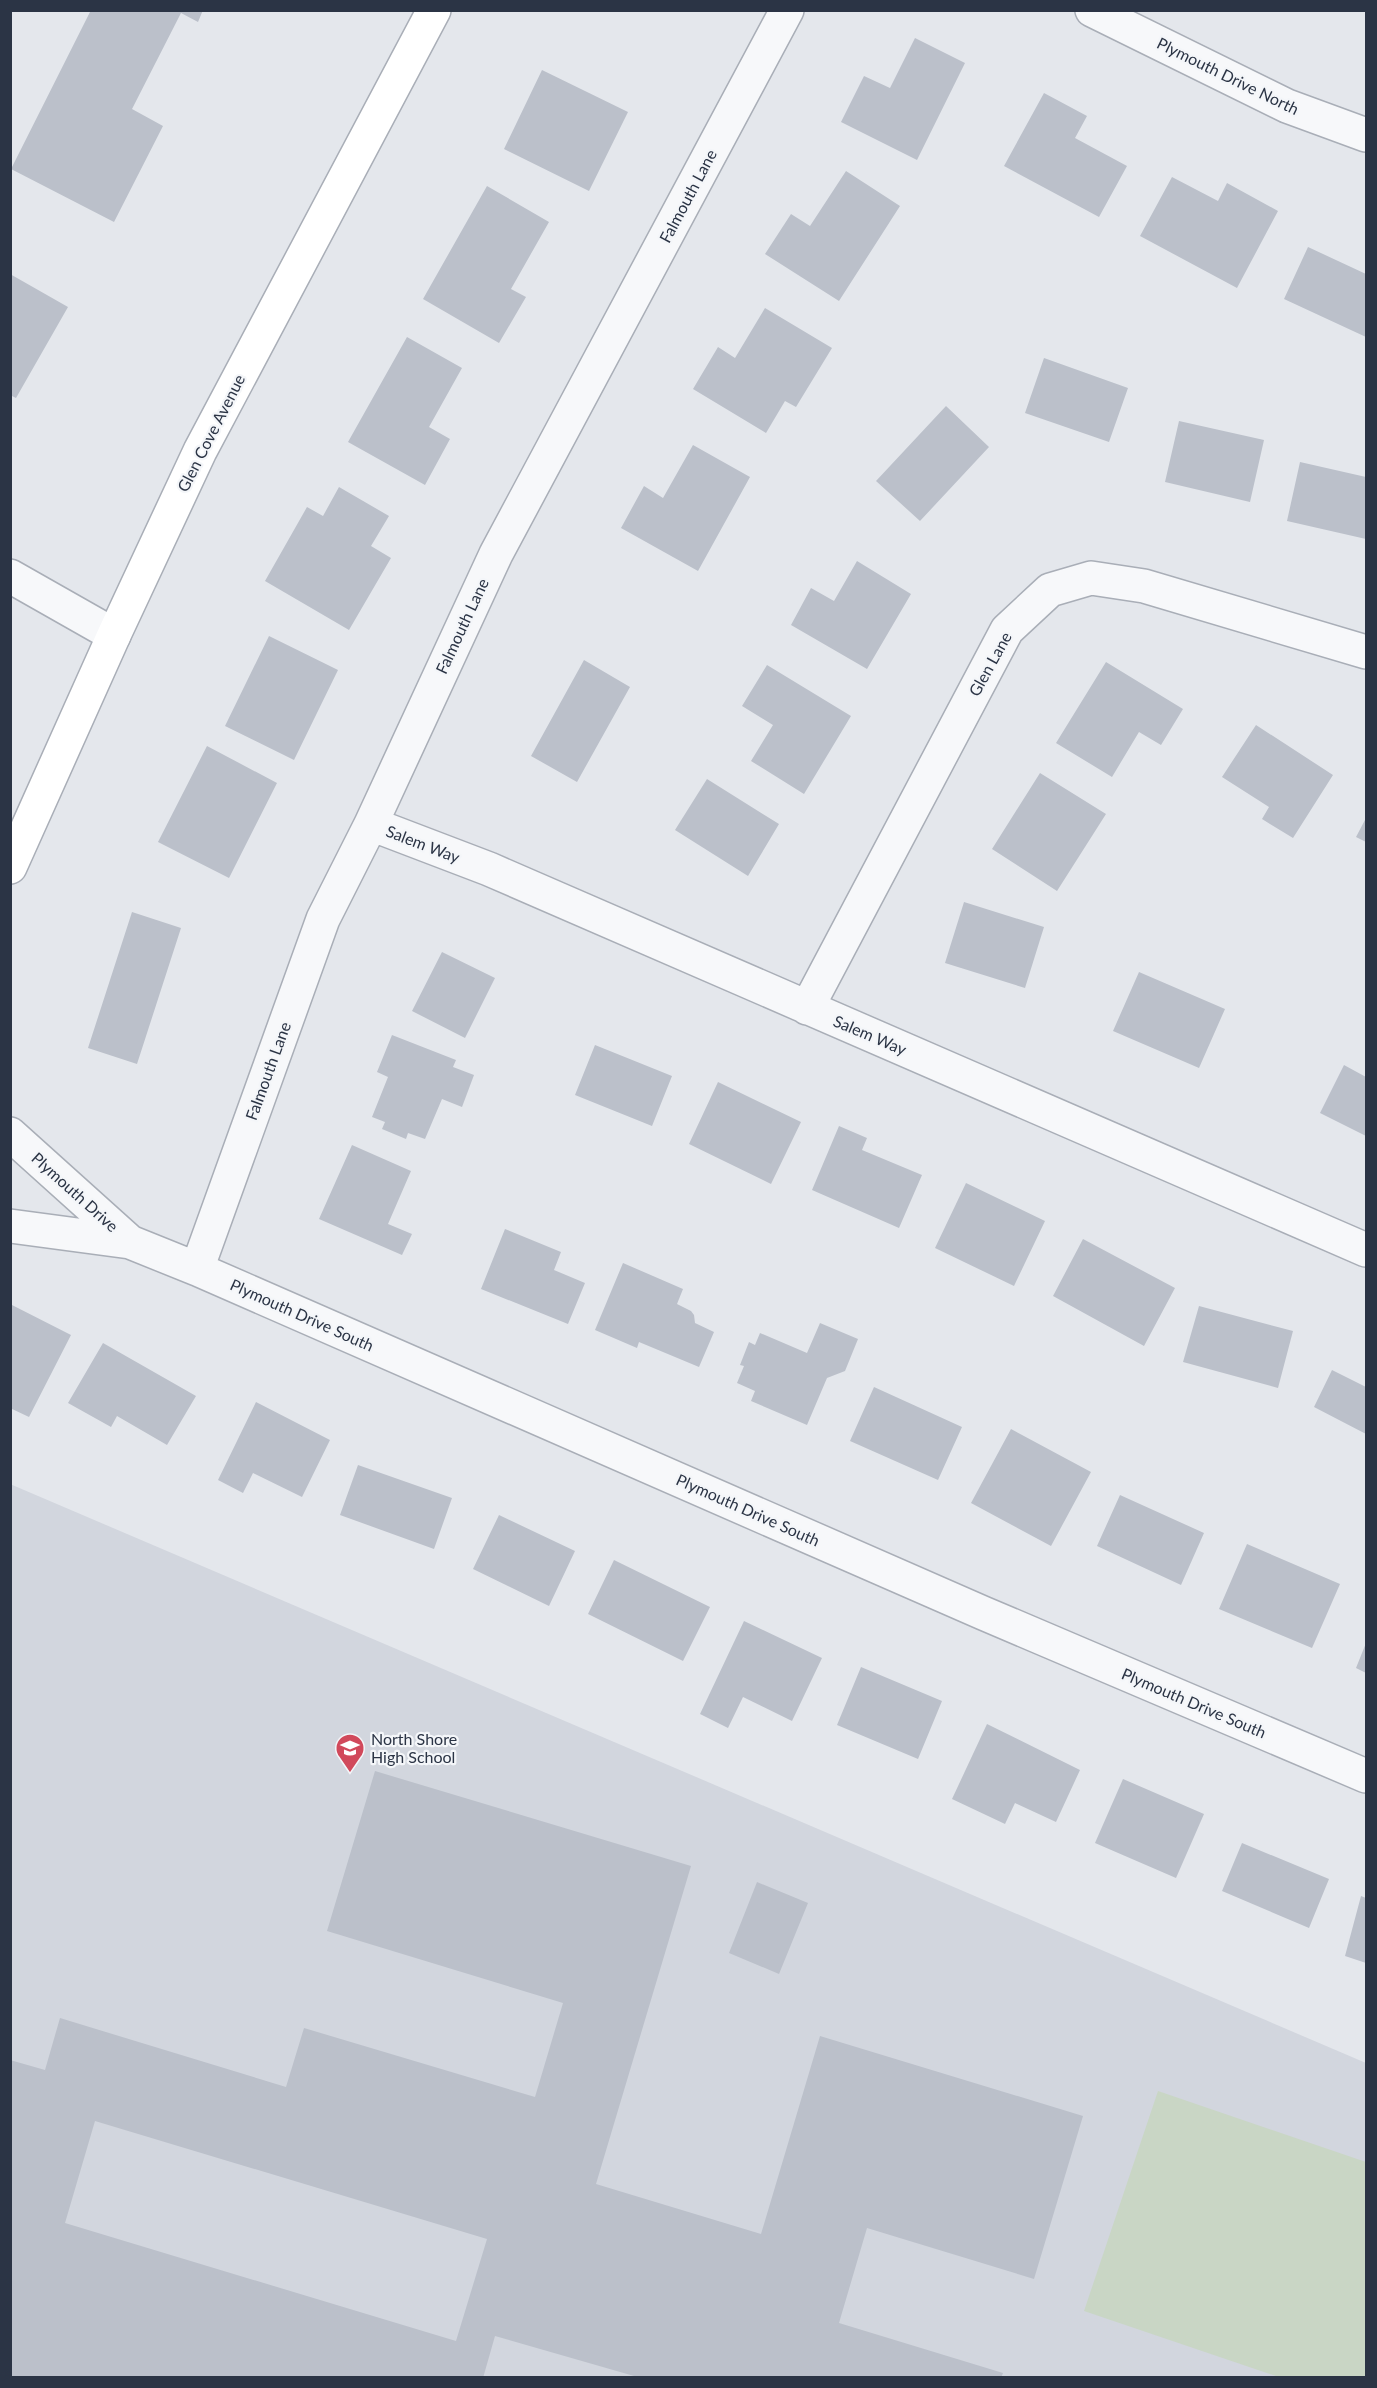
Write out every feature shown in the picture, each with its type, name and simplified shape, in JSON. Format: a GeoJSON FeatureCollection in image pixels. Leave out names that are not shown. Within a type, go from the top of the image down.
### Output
{"type":"FeatureCollection","features":[{"type":"Feature","properties":{"kind":"main road","name":"Glen Cove Avenue"},"geometry":{"type":"LineString","coordinates":[[10,867],[200,451],[430,12]]}},
{"type":"Feature","properties":{"kind":"street","name":"Falmouth Lane"},"geometry":{"type":"LineString","coordinates":[[197,1269],[323,918],[371,824],[496,554],[787,10]]}},
{"type":"Feature","properties":{"kind":"street","name":"Plymouth Drive North"},"geometry":{"type":"LineString","coordinates":[[1092,10],[1287,106],[1366,135]]}},
{"type":"Feature","properties":{"kind":"street"},"geometry":{"type":"LineString","coordinates":[[10,576],[114,635]]}},
{"type":"Feature","properties":{"kind":"street","name":"Glen Lane"},"geometry":{"type":"LineString","coordinates":[[807,1008],[1007,630],[1050,590],[1090,578],[1144,586],[1366,652]]}},
{"type":"Feature","properties":{"kind":"street","name":"Salem Way"},"geometry":{"type":"LineString","coordinates":[[371,824],[489,870],[1366,1250]]}},
{"type":"Feature","properties":{"kind":"street","name":"Plymouth Drive"},"geometry":{"type":"LineString","coordinates":[[10,1134],[130,1242]]}},
{"type":"Feature","properties":{"kind":"street","name":"Plymouth Drive"},"geometry":{"type":"LineString","coordinates":[[10,1227],[130,1242]]}},
{"type":"Feature","properties":{"kind":"street","name":"Plymouth Drive South"},"geometry":{"type":"LineString","coordinates":[[130,1242],[197,1269],[983,1613],[1366,1776]]}},
{"type":"Feature","properties":{"kind":"shaded area","name":"North Shore High School"},"geometry":{"type":"Polygon","coordinates":[[[10,1484],[1366,2063],[1366,2377],[11,2377],[10,1484]]]}},
{"type":"Feature","properties":{"kind":"green space"},"geometry":{"type":"Polygon","coordinates":[[[1158,2091],[1366,2162],[1366,2377],[1279,2377],[1084,2311],[1158,2091]]]}},
{"type":"Feature","properties":{"kind":"building"},"geometry":{"type":"Polygon","coordinates":[[[91,10],[203,10],[198,22],[181,13],[132,109],[163,126],[114,222],[11,169],[91,10]]]}},
{"type":"Feature","properties":{"kind":"building"},"geometry":{"type":"Polygon","coordinates":[[[915,38],[965,63],[917,160],[841,122],[864,76],[890,88],[915,38]]]}},
{"type":"Feature","properties":{"kind":"building"},"geometry":{"type":"Polygon","coordinates":[[[542,70],[628,112],[589,191],[504,149],[542,70]]]}},
{"type":"Feature","properties":{"kind":"building"},"geometry":{"type":"Polygon","coordinates":[[[1044,93],[1087,116],[1075,138],[1127,166],[1099,217],[1004,166],[1044,93]]]}},
{"type":"Feature","properties":{"kind":"building"},"geometry":{"type":"Polygon","coordinates":[[[846,171],[900,206],[839,301],[765,254],[791,214],[810,226],[846,171]]]}},
{"type":"Feature","properties":{"kind":"building"},"geometry":{"type":"Polygon","coordinates":[[[1172,177],[1218,201],[1227,183],[1278,211],[1237,288],[1140,236],[1172,177]]]}},
{"type":"Feature","properties":{"kind":"building"},"geometry":{"type":"Polygon","coordinates":[[[487,186],[549,222],[511,289],[526,297],[499,343],[423,299],[487,186]]]}},
{"type":"Feature","properties":{"kind":"building"},"geometry":{"type":"Polygon","coordinates":[[[1308,247],[1366,274],[1366,337],[1284,299],[1308,247]]]}},
{"type":"Feature","properties":{"kind":"building"},"geometry":{"type":"Polygon","coordinates":[[[10,274],[68,307],[16,398],[10,395],[10,274]]]}},
{"type":"Feature","properties":{"kind":"building"},"geometry":{"type":"Polygon","coordinates":[[[765,308],[832,348],[796,407],[785,401],[766,433],[693,389],[718,347],[735,358],[765,308]]]}},
{"type":"Feature","properties":{"kind":"building"},"geometry":{"type":"Polygon","coordinates":[[[407,337],[462,368],[429,427],[450,439],[425,485],[348,442],[407,337]]]}},
{"type":"Feature","properties":{"kind":"building"},"geometry":{"type":"Polygon","coordinates":[[[1044,358],[1128,388],[1109,442],[1025,413],[1044,358]]]}},
{"type":"Feature","properties":{"kind":"building"},"geometry":{"type":"Polygon","coordinates":[[[946,406],[989,447],[920,521],[876,481],[946,406]]]}},
{"type":"Feature","properties":{"kind":"building"},"geometry":{"type":"Polygon","coordinates":[[[1179,421],[1264,440],[1250,502],[1165,482],[1179,421]]]}},
{"type":"Feature","properties":{"kind":"building"},"geometry":{"type":"Polygon","coordinates":[[[693,445],[750,477],[698,571],[621,528],[644,486],[663,498],[693,445]]]}},
{"type":"Feature","properties":{"kind":"building"},"geometry":{"type":"Polygon","coordinates":[[[1300,462],[1366,477],[1366,539],[1287,521],[1300,462]]]}},
{"type":"Feature","properties":{"kind":"building"},"geometry":{"type":"Polygon","coordinates":[[[339,487],[389,516],[371,546],[391,558],[349,630],[265,581],[307,507],[323,516],[339,487]]]}},
{"type":"Feature","properties":{"kind":"building"},"geometry":{"type":"Polygon","coordinates":[[[857,561],[911,594],[867,669],[791,625],[811,588],[834,601],[857,561]]]}},
{"type":"Feature","properties":{"kind":"building"},"geometry":{"type":"Polygon","coordinates":[[[269,636],[338,670],[294,760],[225,726],[269,636]]]}},
{"type":"Feature","properties":{"kind":"building"},"geometry":{"type":"Polygon","coordinates":[[[584,660],[630,687],[577,782],[531,756],[584,660]]]}},
{"type":"Feature","properties":{"kind":"building"},"geometry":{"type":"Polygon","coordinates":[[[1106,662],[1183,709],[1161,745],[1139,732],[1112,777],[1056,743],[1106,662]]]}},
{"type":"Feature","properties":{"kind":"building"},"geometry":{"type":"Polygon","coordinates":[[[767,665],[851,716],[804,794],[751,761],[773,725],[742,706],[767,665]]]}},
{"type":"Feature","properties":{"kind":"building"},"geometry":{"type":"Polygon","coordinates":[[[1256,725],[1333,775],[1293,838],[1262,819],[1269,807],[1222,777],[1256,725]]]}},
{"type":"Feature","properties":{"kind":"building"},"geometry":{"type":"Polygon","coordinates":[[[207,746],[277,783],[229,878],[158,842],[207,746]]]}},
{"type":"Feature","properties":{"kind":"building"},"geometry":{"type":"Polygon","coordinates":[[[1040,773],[1106,814],[1057,891],[992,849],[1040,773]]]}},
{"type":"Feature","properties":{"kind":"building"},"geometry":{"type":"Polygon","coordinates":[[[707,779],[779,824],[748,876],[675,830],[707,779]]]}},
{"type":"Feature","properties":{"kind":"building"},"geometry":{"type":"Polygon","coordinates":[[[1366,818],[1366,842],[1356,837],[1366,818]]]}},
{"type":"Feature","properties":{"kind":"building"},"geometry":{"type":"Polygon","coordinates":[[[964,902],[1044,927],[1025,988],[945,963],[964,902]]]}},
{"type":"Feature","properties":{"kind":"building"},"geometry":{"type":"Polygon","coordinates":[[[132,912],[181,928],[137,1064],[88,1048],[132,912]]]}},
{"type":"Feature","properties":{"kind":"building"},"geometry":{"type":"Polygon","coordinates":[[[442,952],[495,978],[465,1038],[412,1011],[442,952]]]}},
{"type":"Feature","properties":{"kind":"building"},"geometry":{"type":"Polygon","coordinates":[[[1139,972],[1225,1009],[1199,1068],[1113,1031],[1139,972]]]}},
{"type":"Feature","properties":{"kind":"building"},"geometry":{"type":"Polygon","coordinates":[[[392,1035],[456,1060],[453,1067],[474,1075],[462,1107],[442,1099],[425,1139],[408,1133],[406,1139],[382,1129],[385,1122],[372,1117],[388,1077],[377,1072],[392,1035]]]}},
{"type":"Feature","properties":{"kind":"building"},"geometry":{"type":"Polygon","coordinates":[[[595,1045],[672,1076],[652,1126],[575,1095],[595,1045]]]}},
{"type":"Feature","properties":{"kind":"building"},"geometry":{"type":"Polygon","coordinates":[[[1344,1065],[1366,1077],[1366,1136],[1320,1113],[1344,1065]]]}},
{"type":"Feature","properties":{"kind":"building"},"geometry":{"type":"Polygon","coordinates":[[[718,1082],[801,1122],[771,1184],[689,1144],[718,1082]]]}},
{"type":"Feature","properties":{"kind":"building"},"geometry":{"type":"Polygon","coordinates":[[[839,1126],[867,1138],[862,1150],[922,1175],[899,1228],[812,1190],[839,1126]]]}},
{"type":"Feature","properties":{"kind":"building"},"geometry":{"type":"Polygon","coordinates":[[[352,1145],[411,1171],[388,1224],[412,1234],[402,1255],[319,1219],[352,1145]]]}},
{"type":"Feature","properties":{"kind":"building"},"geometry":{"type":"Polygon","coordinates":[[[966,1183],[1045,1221],[1014,1286],[935,1248],[966,1183]]]}},
{"type":"Feature","properties":{"kind":"building"},"geometry":{"type":"Polygon","coordinates":[[[505,1229],[561,1252],[554,1270],[585,1283],[568,1324],[481,1289],[505,1229]]]}},
{"type":"Feature","properties":{"kind":"building"},"geometry":{"type":"Polygon","coordinates":[[[1083,1239],[1175,1288],[1144,1346],[1053,1296],[1083,1239]]]}},
{"type":"Feature","properties":{"kind":"building"},"geometry":{"type":"Polygon","coordinates":[[[623,1263],[683,1289],[677,1304],[691,1311],[695,1323],[714,1332],[699,1367],[639,1342],[637,1348],[595,1330],[623,1263]]]}},
{"type":"Feature","properties":{"kind":"building"},"geometry":{"type":"Polygon","coordinates":[[[10,1304],[71,1335],[29,1417],[10,1408],[10,1304]]]}},
{"type":"Feature","properties":{"kind":"building"},"geometry":{"type":"Polygon","coordinates":[[[1199,1306],[1293,1331],[1278,1388],[1183,1362],[1199,1306]]]}},
{"type":"Feature","properties":{"kind":"building"},"geometry":{"type":"Polygon","coordinates":[[[820,1323],[858,1339],[845,1371],[827,1378],[807,1425],[751,1401],[755,1391],[737,1383],[744,1366],[740,1365],[749,1342],[755,1345],[760,1333],[807,1353],[820,1323]]]}},
{"type":"Feature","properties":{"kind":"building"},"geometry":{"type":"Polygon","coordinates":[[[103,1343],[196,1396],[167,1445],[117,1416],[111,1427],[68,1403],[103,1343]]]}},
{"type":"Feature","properties":{"kind":"building"},"geometry":{"type":"Polygon","coordinates":[[[1332,1370],[1366,1387],[1366,1434],[1314,1407],[1332,1370]]]}},
{"type":"Feature","properties":{"kind":"building"},"geometry":{"type":"Polygon","coordinates":[[[874,1387],[962,1427],[938,1480],[850,1441],[874,1387]]]}},
{"type":"Feature","properties":{"kind":"building"},"geometry":{"type":"Polygon","coordinates":[[[256,1402],[330,1440],[302,1497],[253,1473],[243,1493],[218,1480],[256,1402]]]}},
{"type":"Feature","properties":{"kind":"building"},"geometry":{"type":"Polygon","coordinates":[[[1011,1429],[1091,1472],[1051,1546],[971,1503],[1011,1429]]]}},
{"type":"Feature","properties":{"kind":"building"},"geometry":{"type":"Polygon","coordinates":[[[358,1465],[452,1498],[434,1549],[340,1515],[358,1465]]]}},
{"type":"Feature","properties":{"kind":"building"},"geometry":{"type":"Polygon","coordinates":[[[1120,1495],[1204,1533],[1181,1585],[1097,1546],[1120,1495]]]}},
{"type":"Feature","properties":{"kind":"building"},"geometry":{"type":"Polygon","coordinates":[[[499,1515],[575,1551],[549,1606],[473,1569],[499,1515]]]}},
{"type":"Feature","properties":{"kind":"building"},"geometry":{"type":"Polygon","coordinates":[[[1247,1544],[1340,1584],[1312,1648],[1219,1609],[1247,1544]]]}},
{"type":"Feature","properties":{"kind":"building"},"geometry":{"type":"Polygon","coordinates":[[[614,1560],[710,1607],[683,1661],[588,1614],[614,1560]]]}},
{"type":"Feature","properties":{"kind":"building"},"geometry":{"type":"Polygon","coordinates":[[[744,1621],[822,1658],[792,1721],[743,1697],[728,1728],[700,1714],[744,1621]]]}},
{"type":"Feature","properties":{"kind":"building"},"geometry":{"type":"Polygon","coordinates":[[[1366,1643],[1366,1673],[1356,1668],[1366,1643]]]}},
{"type":"Feature","properties":{"kind":"building"},"geometry":{"type":"Polygon","coordinates":[[[861,1667],[942,1701],[918,1759],[837,1725],[861,1667]]]}},
{"type":"Feature","properties":{"kind":"building"},"geometry":{"type":"Polygon","coordinates":[[[987,1724],[1080,1770],[1056,1822],[1015,1803],[1005,1824],[952,1799],[987,1724]]]}},
{"type":"Feature","properties":{"kind":"building"},"geometry":{"type":"Polygon","coordinates":[[[375,1771],[691,1866],[596,2184],[761,2234],[820,2036],[1083,2116],[1034,2279],[867,2228],[839,2323],[1003,2373],[1001,2378],[641,2378],[495,2336],[483,2378],[10,2378],[10,2060],[45,2070],[60,2018],[286,2087],[304,2028],[535,2097],[563,2003],[327,1931],[375,1771]],[[95,2121],[65,2223],[456,2341],[487,2239],[95,2121]]]}},
{"type":"Feature","properties":{"kind":"building"},"geometry":{"type":"Polygon","coordinates":[[[1123,1779],[1204,1814],[1176,1878],[1095,1843],[1123,1779]]]}},
{"type":"Feature","properties":{"kind":"building"},"geometry":{"type":"Polygon","coordinates":[[[1242,1843],[1329,1879],[1309,1928],[1222,1891],[1242,1843]]]}},
{"type":"Feature","properties":{"kind":"building"},"geometry":{"type":"Polygon","coordinates":[[[757,1882],[808,1903],[779,1974],[729,1953],[757,1882]]]}},
{"type":"Feature","properties":{"kind":"building"},"geometry":{"type":"Polygon","coordinates":[[[1361,1896],[1366,1898],[1366,1963],[1345,1956],[1361,1896]]]}},
{"type":"Feature","properties":{"kind":"place","name":"North Shore High School"},"geometry":{"type":"Point","coordinates":[350,1774]}}]}
